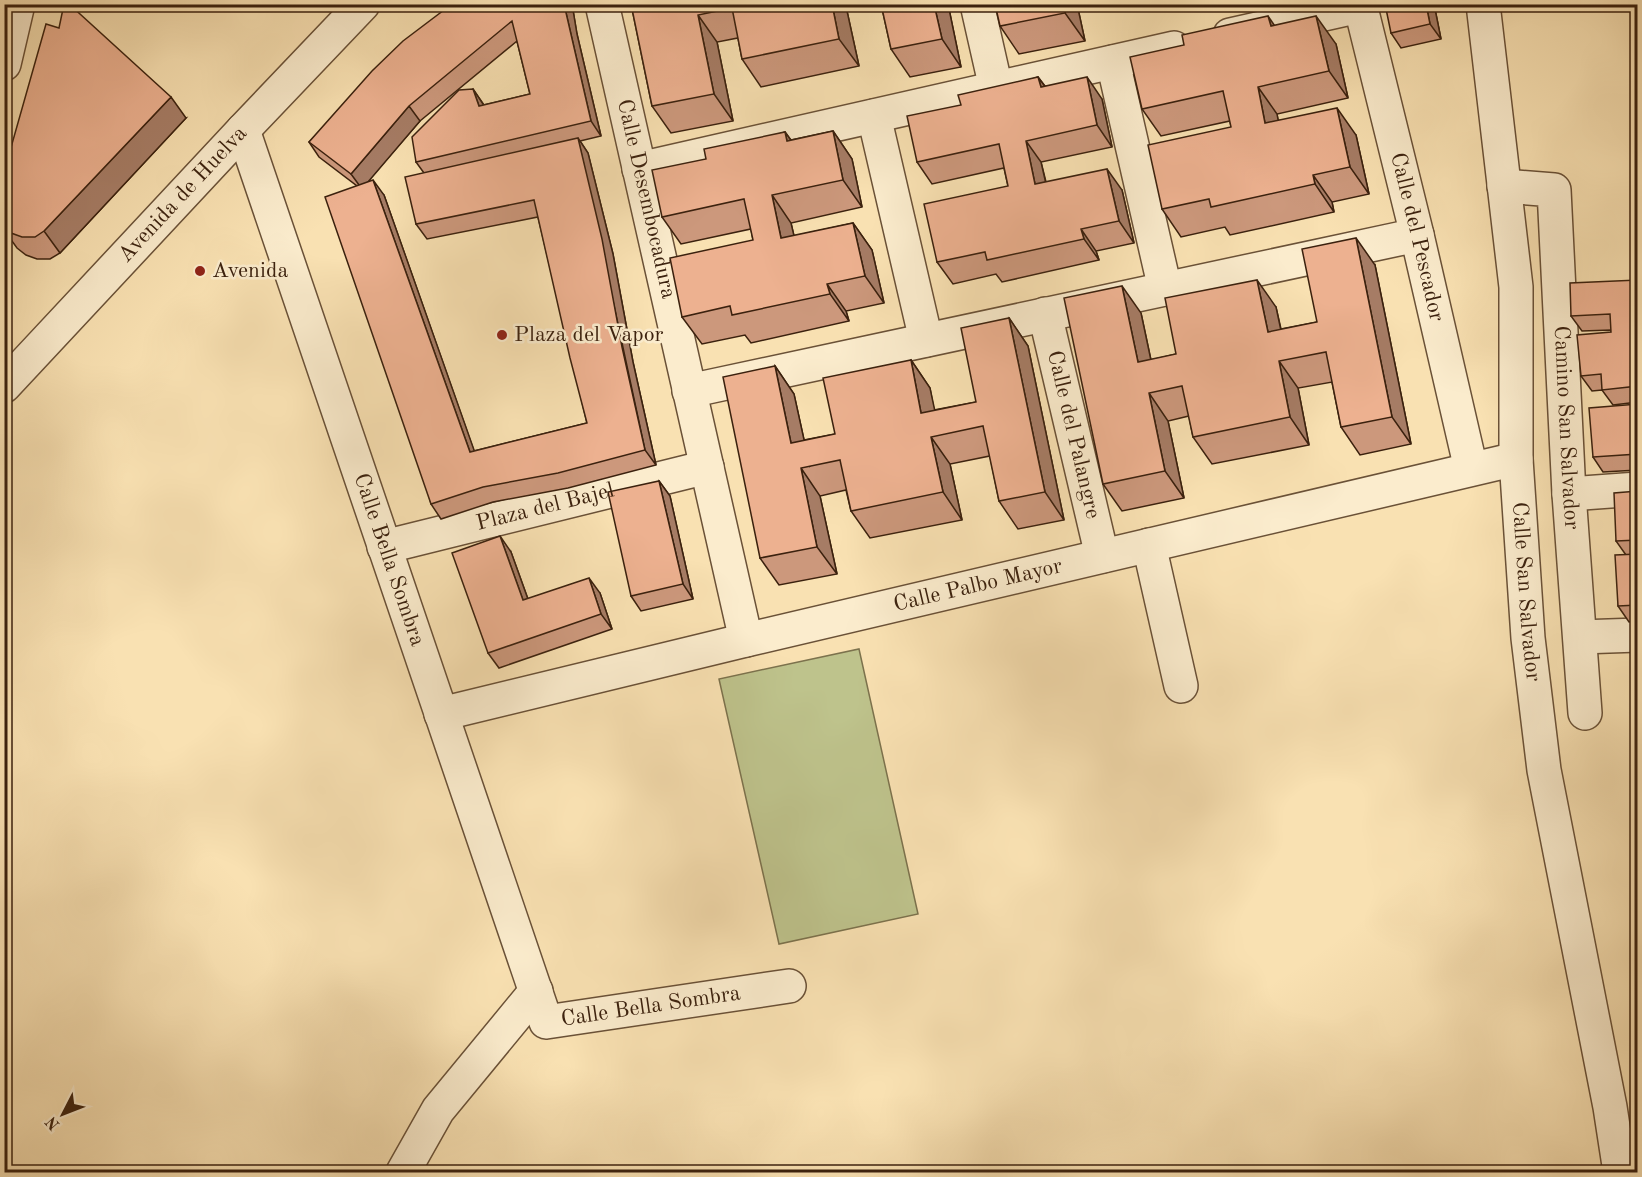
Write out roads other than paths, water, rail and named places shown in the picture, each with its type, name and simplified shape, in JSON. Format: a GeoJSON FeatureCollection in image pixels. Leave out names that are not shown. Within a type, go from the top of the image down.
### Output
{"type":"FeatureCollection","features":[{"type":"Feature","properties":{"kind":"street"},"geometry":{"type":"LineString","coordinates":[[4,64],[18,4]]}},
{"type":"Feature","properties":{"kind":"street","name":"Avenida de Huelva"},"geometry":{"type":"LineString","coordinates":[[4,386],[363,4]]}},
{"type":"Feature","properties":{"kind":"street","name":"Calle Desembocadura"},"geometry":{"type":"LineString","coordinates":[[602,4],[746,640]]}},
{"type":"Feature","properties":{"kind":"street"},"geometry":{"type":"LineString","coordinates":[[977,4],[996,88]]}},
{"type":"Feature","properties":{"kind":"street","name":"Calle San Salvador"},"geometry":{"type":"LineString","coordinates":[[1483,4],[1516,287],[1516,459],[1528,638],[1544,770],[1610,1107],[1620,1173]]}},
{"type":"Feature","properties":{"kind":"street"},"geometry":{"type":"LineString","coordinates":[[639,169],[1360,5]]}},
{"type":"Feature","properties":{"kind":"street","name":"Calle del Pescador"},"geometry":{"type":"LineString","coordinates":[[1360,5],[1417,235],[1471,469]]}},
{"type":"Feature","properties":{"kind":"street"},"geometry":{"type":"LineString","coordinates":[[1113,62],[1165,288]]}},
{"type":"Feature","properties":{"kind":"street"},"geometry":{"type":"LineString","coordinates":[[874,116],[926,340]]}},
{"type":"Feature","properties":{"kind":"street","name":"Calle Bella Sombra"},"geometry":{"type":"LineString","coordinates":[[243,130],[546,1022],[789,986]]}},
{"type":"Feature","properties":{"kind":"street","name":"Camino San Salvador"},"geometry":{"type":"LineString","coordinates":[[1504,186],[1554,190],[1569,494],[1586,713]]}},
{"type":"Feature","properties":{"kind":"street"},"geometry":{"type":"LineString","coordinates":[[689,391],[1417,235]]}},
{"type":"Feature","properties":{"kind":"street","name":"Calle del Palangre"},"geometry":{"type":"LineString","coordinates":[[1046,314],[1102,556]]}},
{"type":"Feature","properties":{"kind":"street","name":"Calle Palbo Mayor"},"geometry":{"type":"LineString","coordinates":[[441,714],[1516,459]]}},
{"type":"Feature","properties":{"kind":"street","name":"Plaza del Bajel"},"geometry":{"type":"LineString","coordinates":[[384,547],[707,467]]}},
{"type":"Feature","properties":{"kind":"street"},"geometry":{"type":"LineString","coordinates":[[1569,494],[1638,489]]}},
{"type":"Feature","properties":{"kind":"street"},"geometry":{"type":"LineString","coordinates":[[1149,545],[1181,686]]}},
{"type":"Feature","properties":{"kind":"street"},"geometry":{"type":"LineString","coordinates":[[1580,637],[1638,635]]}},
{"type":"Feature","properties":{"kind":"street","name":"Calle Bella Sombra"},"geometry":{"type":"LineString","coordinates":[[403,1173],[438,1110],[536,991]]}},
{"type":"Feature","properties":{"kind":"place","name":"Avenida"},"geometry":{"type":"Point","coordinates":[200,271]}},
{"type":"Feature","properties":{"kind":"place","name":"Plaza del Vapor"},"geometry":{"type":"Point","coordinates":[502,335]}}]}
